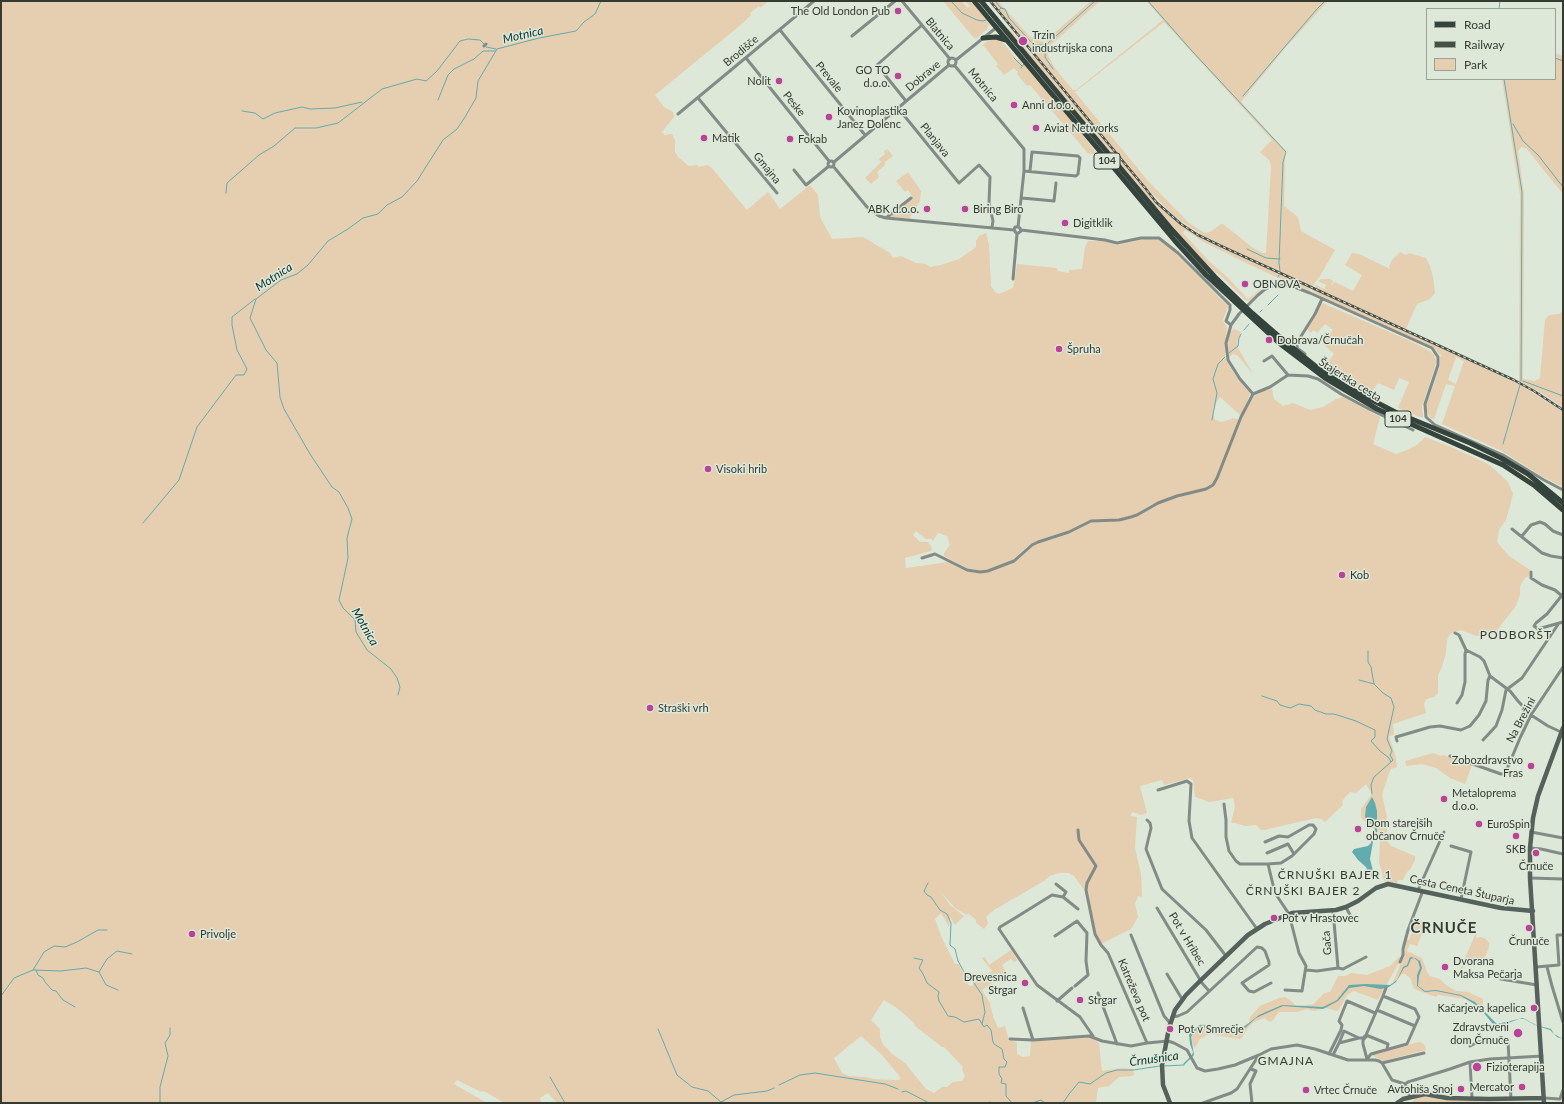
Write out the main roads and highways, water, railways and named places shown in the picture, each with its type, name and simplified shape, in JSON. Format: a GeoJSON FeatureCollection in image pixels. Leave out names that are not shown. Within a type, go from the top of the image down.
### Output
{"type":"FeatureCollection","features":[{"type":"Feature","properties":{"kind":"main road","name":"104"},"geometry":{"type":"LineString","coordinates":[[974,1],[998,26],[1160,216],[1191,256]]}},
{"type":"Feature","properties":{"kind":"main road","name":"104"},"geometry":{"type":"LineString","coordinates":[[982,1],[1007,40],[1156,220],[1191,256]]}},
{"type":"Feature","properties":{"kind":"main road"},"geometry":{"type":"LineString","coordinates":[[983,38],[998,37],[1007,40]]}},
{"type":"Feature","properties":{"kind":"main road","name":"Štajerska cesta"},"geometry":{"type":"LineString","coordinates":[[1191,256],[1294,356],[1342,389],[1386,414],[1503,465],[1535,486],[1563,510]]}},
{"type":"Feature","properties":{"kind":"main road","name":"Štajerska cesta"},"geometry":{"type":"LineString","coordinates":[[1244,309],[1303,357],[1335,380],[1364,397],[1391,410],[1470,443],[1501,458],[1528,474],[1563,503]]}},
{"type":"Feature","properties":{"kind":"water"},"geometry":{"type":"Polygon","coordinates":[[[1372,797],[1377,811],[1377,832],[1374,836],[1370,859],[1375,879],[1370,876],[1366,867],[1352,852],[1354,849],[1368,846],[1371,843],[1375,828],[1365,817],[1366,807],[1372,797]]]}},
{"type":"Feature","properties":{"kind":"water","name":"Črnušnica"},"geometry":{"type":"Polygon","coordinates":[[[1410,957],[1415,958],[1420,961],[1422,968],[1418,986],[1425,991],[1436,990],[1461,995],[1475,1002],[1497,1024],[1523,1018],[1536,1025],[1551,1029],[1554,1034],[1550,1030],[1535,1025],[1524,1019],[1519,1019],[1503,1025],[1496,1025],[1492,1023],[1479,1007],[1461,996],[1436,991],[1425,992],[1417,986],[1417,975],[1420,968],[1418,961],[1414,958],[1411,959],[1408,966],[1404,968],[1396,982],[1389,987],[1381,989],[1364,986],[1349,988],[1338,1001],[1323,1009],[1283,1006],[1256,1018],[1245,1028],[1237,1031],[1200,1027],[1191,1037],[1194,1055],[1184,1065],[1183,1064],[1193,1052],[1189,1035],[1193,1029],[1200,1025],[1238,1029],[1245,1026],[1259,1015],[1282,1005],[1323,1007],[1337,1000],[1349,985],[1390,985],[1397,980],[1403,967],[1407,965],[1410,957]]]}},
{"type":"Feature","properties":{"kind":"waterway","name":"Motnica"},"geometry":{"type":"LineString","coordinates":[[398,695],[400,687],[397,678],[391,669],[367,650],[356,632],[355,620],[343,608],[339,600],[348,558],[347,538],[352,519],[348,508],[339,492],[332,487],[310,454],[284,409],[280,397],[277,363],[266,350],[250,318],[256,299],[281,280],[297,274],[308,265],[328,241],[363,218],[378,214],[387,205],[402,197],[417,181],[443,140],[457,129],[465,117],[476,98],[478,81],[497,49],[539,38],[576,31],[584,22],[595,14],[601,1]]}},
{"type":"Feature","properties":{"kind":"waterway"},"geometry":{"type":"LineString","coordinates":[[951,1],[962,13],[977,20],[986,20]]}},
{"type":"Feature","properties":{"kind":"waterway"},"geometry":{"type":"LineString","coordinates":[[995,1],[1001,8]]}},
{"type":"Feature","properties":{"kind":"waterway"},"geometry":{"type":"LineString","coordinates":[[999,10],[1001,8],[1005,9],[1009,18],[1032,43],[1037,45],[1046,45],[1095,1]]}},
{"type":"Feature","properties":{"kind":"waterway"},"geometry":{"type":"LineString","coordinates":[[1148,1],[1192,51],[1286,152],[1283,162],[1279,263],[1280,271]]}},
{"type":"Feature","properties":{"kind":"waterway"},"geometry":{"type":"LineString","coordinates":[[1243,96],[1325,1]]}},
{"type":"Feature","properties":{"kind":"waterway"},"geometry":{"type":"LineString","coordinates":[[1499,8],[1500,1]]}},
{"type":"Feature","properties":{"kind":"waterway"},"geometry":{"type":"LineString","coordinates":[[226,193],[227,183],[259,155],[274,146],[295,128],[316,128],[338,123],[382,89],[417,79],[426,81],[437,71],[460,41],[468,39],[480,40],[484,44]]}},
{"type":"Feature","properties":{"kind":"waterway"},"geometry":{"type":"LineString","coordinates":[[1046,46],[1045,57],[1053,69]]}},
{"type":"Feature","properties":{"kind":"waterway"},"geometry":{"type":"LineString","coordinates":[[1035,54],[1046,46]]}},
{"type":"Feature","properties":{"kind":"waterway"},"geometry":{"type":"LineString","coordinates":[[486,47],[496,49]]}},
{"type":"Feature","properties":{"kind":"waterway"},"geometry":{"type":"LineString","coordinates":[[438,100],[448,75],[454,69],[474,59],[483,51],[495,51]]}},
{"type":"Feature","properties":{"kind":"waterway"},"geometry":{"type":"LineString","coordinates":[[1014,58],[1022,66]]}},
{"type":"Feature","properties":{"kind":"waterway"},"geometry":{"type":"LineString","coordinates":[[1556,58],[1563,61]]}},
{"type":"Feature","properties":{"kind":"waterway"},"geometry":{"type":"LineString","coordinates":[[1021,68],[1024,64]]}},
{"type":"Feature","properties":{"kind":"waterway"},"geometry":{"type":"LineString","coordinates":[[1504,80],[1522,192],[1521,381]]}},
{"type":"Feature","properties":{"kind":"waterway"},"geometry":{"type":"LineString","coordinates":[[242,111],[255,113],[263,119],[275,113],[302,107],[310,109],[335,108],[362,102]]}},
{"type":"Feature","properties":{"kind":"waterway"},"geometry":{"type":"LineString","coordinates":[[1513,124],[1523,141],[1538,155],[1563,187]]}},
{"type":"Feature","properties":{"kind":"waterway"},"geometry":{"type":"LineString","coordinates":[[1247,249],[1266,258],[1280,259]]}},
{"type":"Feature","properties":{"kind":"waterway"},"geometry":{"type":"LineString","coordinates":[[1268,305],[1278,295]]}},
{"type":"Feature","properties":{"kind":"waterway"},"geometry":{"type":"LineString","coordinates":[[143,523],[179,480],[197,427],[236,375],[244,375],[247,369],[237,350],[232,317],[255,299]]}},
{"type":"Feature","properties":{"kind":"waterway"},"geometry":{"type":"LineString","coordinates":[[1244,330],[1249,324]]}},
{"type":"Feature","properties":{"kind":"waterway"},"geometry":{"type":"LineString","coordinates":[[1229,353],[1238,346],[1241,334]]}},
{"type":"Feature","properties":{"kind":"waterway"},"geometry":{"type":"LineString","coordinates":[[1212,420],[1217,393],[1213,379],[1218,364],[1225,357]]}},
{"type":"Feature","properties":{"kind":"waterway"},"geometry":{"type":"LineString","coordinates":[[1523,381],[1563,396]]}},
{"type":"Feature","properties":{"kind":"waterway"},"geometry":{"type":"LineString","coordinates":[[1503,444],[1520,385]]}},
{"type":"Feature","properties":{"kind":"waterway"},"geometry":{"type":"LineString","coordinates":[[1368,651],[1368,662],[1371,667],[1374,684],[1383,693],[1391,698],[1394,707],[1387,739],[1392,751],[1390,755],[1393,760],[1391,762]]}},
{"type":"Feature","properties":{"kind":"waterway"},"geometry":{"type":"LineString","coordinates":[[1359,680],[1374,684]]}},
{"type":"Feature","properties":{"kind":"waterway"},"geometry":{"type":"LineString","coordinates":[[1262,696],[1277,701],[1280,705],[1290,708],[1299,704],[1311,706],[1315,710],[1356,721],[1375,730],[1375,737],[1371,741],[1389,758],[1391,762],[1374,777],[1371,785],[1372,794]]}},
{"type":"Feature","properties":{"kind":"waterway"},"geometry":{"type":"LineString","coordinates":[[928,883],[924,891],[931,897],[940,910],[947,914],[951,923],[950,945],[955,949],[958,961],[967,977],[972,980],[982,995],[985,1012],[982,1024]]}},
{"type":"Feature","properties":{"kind":"waterway"},"geometry":{"type":"LineString","coordinates":[[33,970],[44,952],[54,946],[65,947],[98,930],[107,930]]}},
{"type":"Feature","properties":{"kind":"waterway"},"geometry":{"type":"LineString","coordinates":[[99,972],[107,959],[117,951],[132,954]]}},
{"type":"Feature","properties":{"kind":"waterway"},"geometry":{"type":"LineString","coordinates":[[914,958],[923,960],[919,968],[927,983],[939,992],[939,1001],[948,1016],[955,1017],[964,1022],[979,1019],[984,1027],[987,1025],[991,1030],[993,1042],[1002,1049],[1004,1059],[1007,1062],[1005,1067],[999,1067],[999,1074],[1002,1079],[1001,1083],[1006,1084],[1006,1096],[1012,1103]]}},
{"type":"Feature","properties":{"kind":"waterway"},"geometry":{"type":"LineString","coordinates":[[1,996],[14,978],[33,970],[61,971],[86,968],[99,972],[106,985],[118,990]]}},
{"type":"Feature","properties":{"kind":"waterway"},"geometry":{"type":"LineString","coordinates":[[36,970],[38,975],[43,978],[52,990],[56,991],[63,1000],[75,1007]]}},
{"type":"Feature","properties":{"kind":"waterway"},"geometry":{"type":"LineString","coordinates":[[160,1103],[160,1087],[168,1056],[165,1043],[170,1035],[170,1028]]}},
{"type":"Feature","properties":{"kind":"waterway"},"geometry":{"type":"LineString","coordinates":[[658,1029],[677,1075],[692,1087],[708,1091],[721,1102],[734,1095],[767,1091],[774,1088]]}},
{"type":"Feature","properties":{"kind":"waterway","name":"Črnušnica"},"geometry":{"type":"LineString","coordinates":[[1163,1066],[1184,1065]]}},
{"type":"Feature","properties":{"kind":"waterway","name":"Črnušnica"},"geometry":{"type":"LineString","coordinates":[[1063,1103],[1079,1082],[1090,1084],[1106,1073],[1117,1070],[1133,1070],[1160,1066]]}},
{"type":"Feature","properties":{"kind":"waterway"},"geometry":{"type":"LineString","coordinates":[[779,1085],[800,1075],[815,1073],[885,1084],[898,1089]]}},
{"type":"Feature","properties":{"kind":"waterway"},"geometry":{"type":"LineString","coordinates":[[550,1077],[565,1103]]}},
{"type":"Feature","properties":{"kind":"waterway"},"geometry":{"type":"LineString","coordinates":[[902,1092],[906,1091],[929,1103]]}},
{"type":"Feature","properties":{"kind":"waterway","name":"Črnušnica"},"geometry":{"type":"LineString","coordinates":[[1032,1103],[1041,1100],[1045,1103]]}},
{"type":"Feature","properties":{"kind":"waterway","name":"Črnušnica"},"geometry":{"type":"LineString","coordinates":[[988,1103],[993,1103]]}},
{"type":"Feature","properties":{"kind":"railway"},"geometry":{"type":"LineString","coordinates":[[990,1],[1156,202],[1181,224],[1198,235],[1221,246],[1514,380],[1563,410]]}},
{"type":"Feature","properties":{"kind":"place","name":"The Old London Pub"},"geometry":{"type":"Point","coordinates":[898,11]}},
{"type":"Feature","properties":{"kind":"place","name":"Trzin industrijska cona"},"geometry":{"type":"Point","coordinates":[1023,41]}},
{"type":"Feature","properties":{"kind":"place","name":"GO TO d.o.o."},"geometry":{"type":"Point","coordinates":[898,76]}},
{"type":"Feature","properties":{"kind":"place","name":"Nolit"},"geometry":{"type":"Point","coordinates":[779,81]}},
{"type":"Feature","properties":{"kind":"place","name":"Anni d.o.o."},"geometry":{"type":"Point","coordinates":[1014,105]}},
{"type":"Feature","properties":{"kind":"place","name":"Kovinoplastika Janez Dolenc"},"geometry":{"type":"Point","coordinates":[829,117]}},
{"type":"Feature","properties":{"kind":"place","name":"Aviat Networks"},"geometry":{"type":"Point","coordinates":[1036,128]}},
{"type":"Feature","properties":{"kind":"place","name":"Matik"},"geometry":{"type":"Point","coordinates":[704,138]}},
{"type":"Feature","properties":{"kind":"place","name":"Fokab"},"geometry":{"type":"Point","coordinates":[790,139]}},
{"type":"Feature","properties":{"kind":"place","name":"ABK d.o.o."},"geometry":{"type":"Point","coordinates":[927,209]}},
{"type":"Feature","properties":{"kind":"place","name":"Biring Biro"},"geometry":{"type":"Point","coordinates":[965,209]}},
{"type":"Feature","properties":{"kind":"place","name":"Digitklik"},"geometry":{"type":"Point","coordinates":[1065,223]}},
{"type":"Feature","properties":{"kind":"place","name":"OBNOVA"},"geometry":{"type":"Point","coordinates":[1245,284]}},
{"type":"Feature","properties":{"kind":"place","name":"Dobrava/Črnučah"},"geometry":{"type":"Point","coordinates":[1269,340]}},
{"type":"Feature","properties":{"kind":"place","name":"Špruha"},"geometry":{"type":"Point","coordinates":[1059,349]}},
{"type":"Feature","properties":{"kind":"place","name":"Visoki hrib"},"geometry":{"type":"Point","coordinates":[708,469]}},
{"type":"Feature","properties":{"kind":"place","name":"Kob"},"geometry":{"type":"Point","coordinates":[1342,575]}},
{"type":"Feature","properties":{"kind":"place","name":"Straški vrh"},"geometry":{"type":"Point","coordinates":[650,708]}},
{"type":"Feature","properties":{"kind":"place","name":"Zobozdravstvo Fras"},"geometry":{"type":"Point","coordinates":[1531,766]}},
{"type":"Feature","properties":{"kind":"place","name":"Metaloprema d.o.o."},"geometry":{"type":"Point","coordinates":[1444,799]}},
{"type":"Feature","properties":{"kind":"place","name":"EuroSpin"},"geometry":{"type":"Point","coordinates":[1479,824]}},
{"type":"Feature","properties":{"kind":"place","name":"Dom starejših občanov Črnuče"},"geometry":{"type":"Point","coordinates":[1358,829]}},
{"type":"Feature","properties":{"kind":"place","name":"SKB"},"geometry":{"type":"Point","coordinates":[1516,836]}},
{"type":"Feature","properties":{"kind":"place","name":"Črnuče"},"geometry":{"type":"Point","coordinates":[1536,853]}},
{"type":"Feature","properties":{"kind":"place","name":"Pot v Hrastovec"},"geometry":{"type":"Point","coordinates":[1274,918]}},
{"type":"Feature","properties":{"kind":"place","name":"Črunuče"},"geometry":{"type":"Point","coordinates":[1529,928]}},
{"type":"Feature","properties":{"kind":"place","name":"Privolje"},"geometry":{"type":"Point","coordinates":[192,934]}},
{"type":"Feature","properties":{"kind":"place","name":"Dvorana Maksa Pečarja"},"geometry":{"type":"Point","coordinates":[1445,967]}},
{"type":"Feature","properties":{"kind":"place","name":"Drevesnica Strgar"},"geometry":{"type":"Point","coordinates":[1025,983]}},
{"type":"Feature","properties":{"kind":"place","name":"Strgar"},"geometry":{"type":"Point","coordinates":[1080,1000]}},
{"type":"Feature","properties":{"kind":"place","name":"Kačarjeva kapelica"},"geometry":{"type":"Point","coordinates":[1534,1008]}},
{"type":"Feature","properties":{"kind":"place","name":"Pot v Smrečje"},"geometry":{"type":"Point","coordinates":[1170,1029]}},
{"type":"Feature","properties":{"kind":"place","name":"Zdravstveni dom Črnuče"},"geometry":{"type":"Point","coordinates":[1518,1033]}},
{"type":"Feature","properties":{"kind":"place","name":"Fizioterapija"},"geometry":{"type":"Point","coordinates":[1477,1067]}},
{"type":"Feature","properties":{"kind":"place","name":"Mercator"},"geometry":{"type":"Point","coordinates":[1522,1087]}},
{"type":"Feature","properties":{"kind":"place","name":"Avtohiša Snoj"},"geometry":{"type":"Point","coordinates":[1461,1089]}},
{"type":"Feature","properties":{"kind":"place","name":"Vrtec Črnuče"},"geometry":{"type":"Point","coordinates":[1306,1090]}},
{"type":"Feature","properties":{"kind":"district","name":"PODBORŠT"},"geometry":{"type":"Point","coordinates":[1516,635]}},
{"type":"Feature","properties":{"kind":"district","name":"ČRNUŠKI BAJER 1"},"geometry":{"type":"Point","coordinates":[1335,875]}},
{"type":"Feature","properties":{"kind":"district","name":"ČRNUŠKI BAJER 2"},"geometry":{"type":"Point","coordinates":[1303,891]}},
{"type":"Feature","properties":{"kind":"district","name":"ČRNUČE"},"geometry":{"type":"Point","coordinates":[1444,928]}},
{"type":"Feature","properties":{"kind":"district","name":"GMAJNA"},"geometry":{"type":"Point","coordinates":[1286,1061]}}]}
